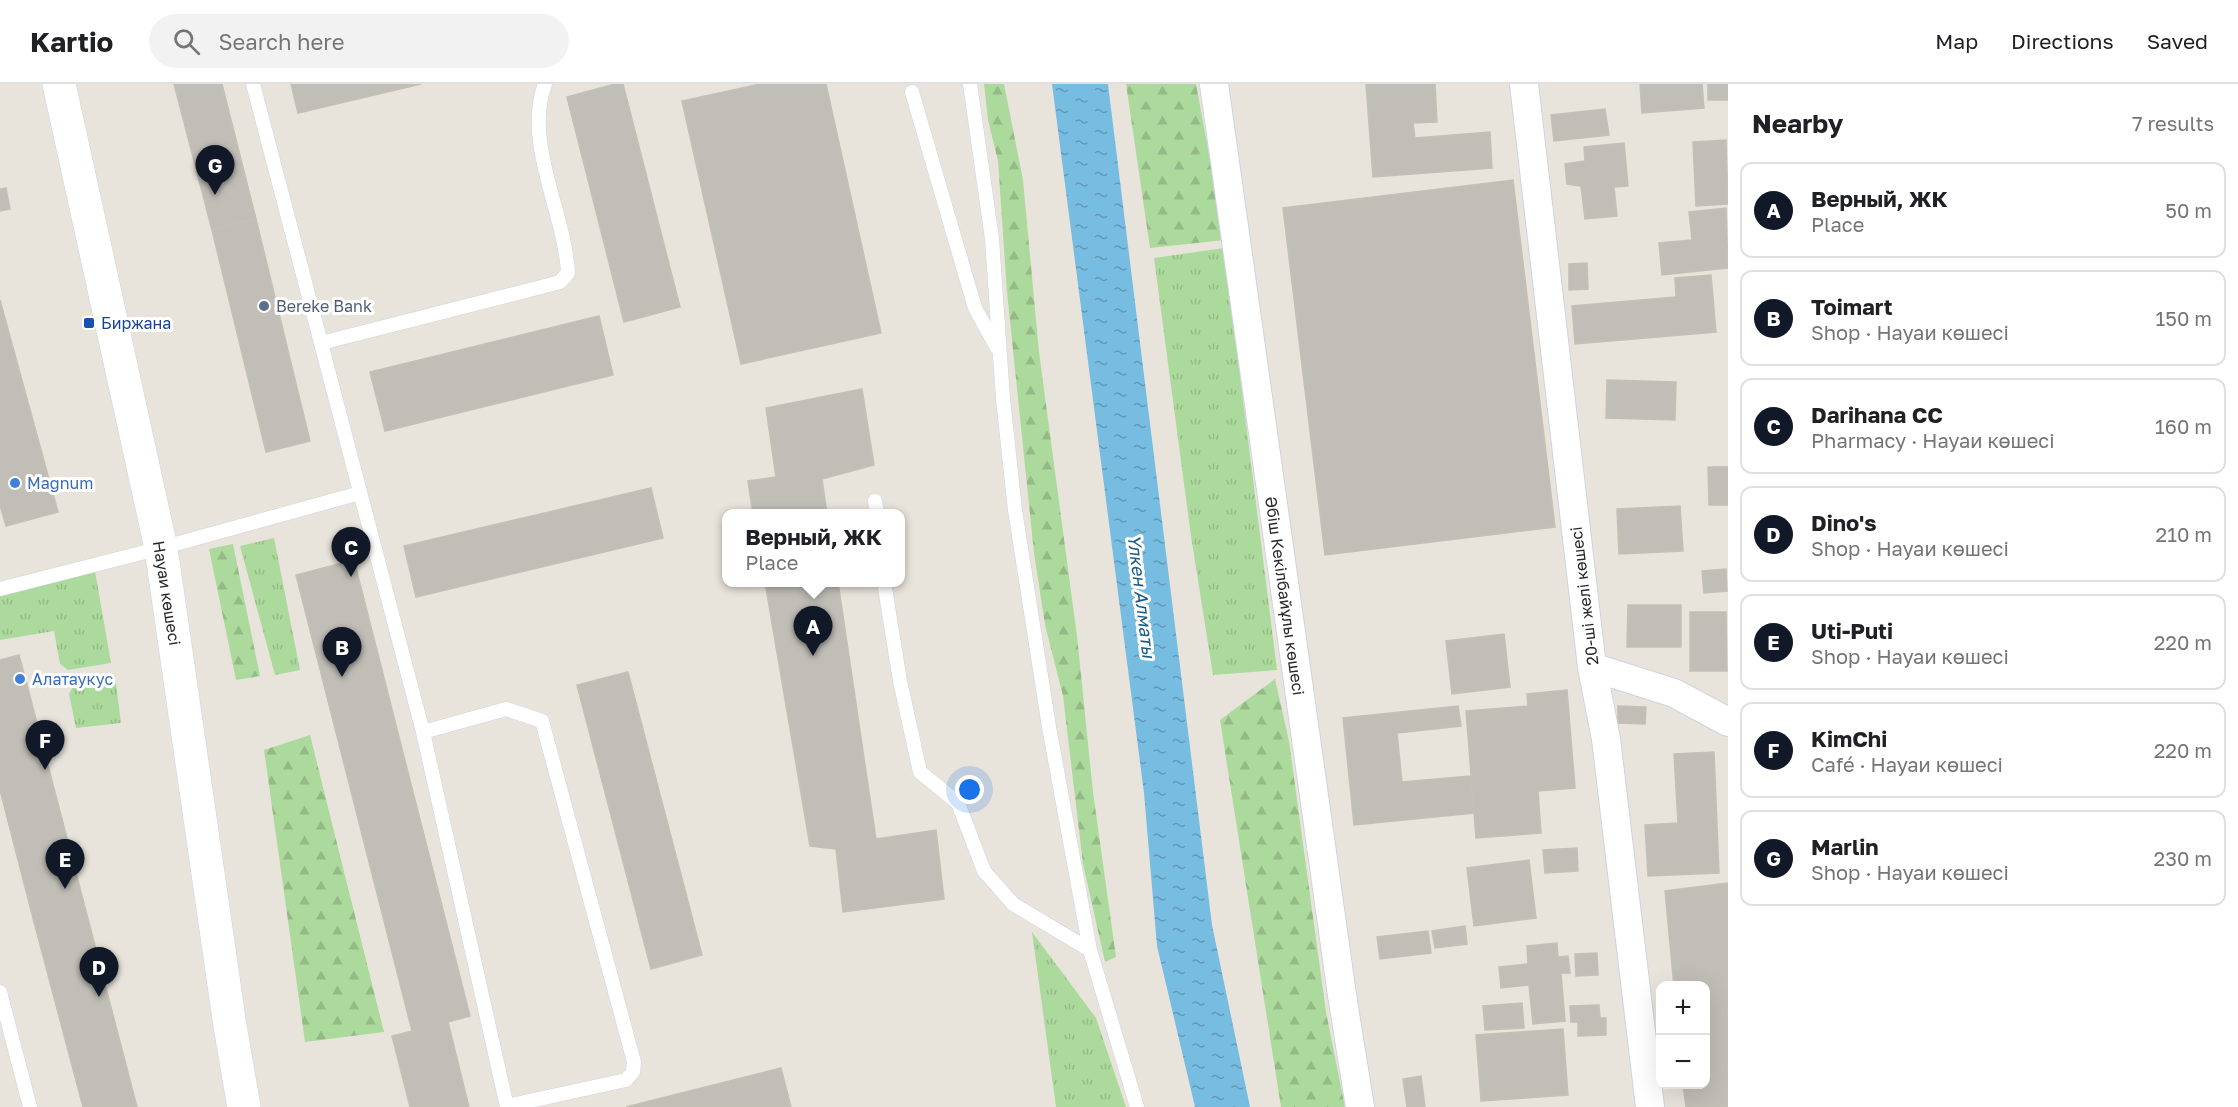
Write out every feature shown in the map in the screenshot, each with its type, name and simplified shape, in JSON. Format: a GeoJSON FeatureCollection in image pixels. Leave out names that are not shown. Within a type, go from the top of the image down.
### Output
{"type":"FeatureCollection","features":[{"type":"Feature","properties":{"kind":"street","name":"Науаи көшесі"},"geometry":{"type":"LineString","coordinates":[[59,84],[160,548],[230,1026],[244,1107]]}},
{"type":"Feature","properties":{"kind":"street","name":"Әбіш Кекілбайұлы көшесі"},"geometry":{"type":"LineString","coordinates":[[1214,84],[1342,995],[1360,1107]]}},
{"type":"Feature","properties":{"kind":"street","name":"20-ші желі көшесі"},"geometry":{"type":"LineString","coordinates":[[1524,84],[1592,667],[1606,739],[1650,1107]]}},
{"type":"Feature","properties":{"kind":"street"},"geometry":{"type":"LineString","coordinates":[[1592,667],[1674,693],[1728,722]]}},
{"type":"Feature","properties":{"kind":"lane"},"geometry":{"type":"LineString","coordinates":[[253,84],[423,732],[507,1106],[626,1080],[633,1072],[634,1062],[542,721],[506,709],[423,732]]}},
{"type":"Feature","properties":{"kind":"lane"},"geometry":{"type":"LineString","coordinates":[[321,343],[560,282],[568,273],[564,238],[546,172],[540,138],[540,107],[545,84]]}},
{"type":"Feature","properties":{"kind":"lane"},"geometry":{"type":"LineString","coordinates":[[970,84],[992,238],[1015,510],[1049,727],[1090,950],[1137,1107]]}},
{"type":"Feature","properties":{"kind":"lane"},"geometry":{"type":"LineString","coordinates":[[912,92],[975,308],[1000,352]]}},
{"type":"Feature","properties":{"kind":"lane"},"geometry":{"type":"LineString","coordinates":[[0,589],[360,493]]}},
{"type":"Feature","properties":{"kind":"lane"},"geometry":{"type":"LineString","coordinates":[[885,587],[900,681],[920,772],[958,803],[984,871],[1014,904],[1090,950]]}},
{"type":"Feature","properties":{"kind":"lane"},"geometry":{"type":"LineString","coordinates":[[0,992],[30,1107]]}},
{"type":"Feature","properties":{"kind":"green space"},"geometry":{"type":"Polygon","coordinates":[[[984,84],[1004,84],[1023,180],[1039,352],[1077,636],[1093,792],[1116,957],[1105,962],[1083,864],[1063,696],[1045,625],[1034,553],[1007,292],[998,161],[988,120],[984,84]]]}},
{"type":"Feature","properties":{"kind":"green space"},"geometry":{"type":"Polygon","coordinates":[[[1126,84],[1196,84],[1225,240],[1150,248],[1126,84]]]}},
{"type":"Feature","properties":{"kind":"green space"},"geometry":{"type":"Polygon","coordinates":[[[1224,248],[1277,670],[1213,675],[1191,536],[1154,258],[1224,248]]]}},
{"type":"Feature","properties":{"kind":"green space"},"geometry":{"type":"Polygon","coordinates":[[[274,538],[300,670],[275,675],[240,546],[274,538]]]}},
{"type":"Feature","properties":{"kind":"green space"},"geometry":{"type":"Polygon","coordinates":[[[233,544],[260,676],[236,680],[209,549],[233,544]]]}},
{"type":"Feature","properties":{"kind":"green space"},"geometry":{"type":"Polygon","coordinates":[[[95,571],[111,663],[68,670],[60,664],[54,631],[0,640],[0,592],[95,571]]]}},
{"type":"Feature","properties":{"kind":"green space"},"geometry":{"type":"Polygon","coordinates":[[[115,675],[121,723],[76,728],[69,694],[75,683],[115,675]]]}},
{"type":"Feature","properties":{"kind":"green space"},"geometry":{"type":"Polygon","coordinates":[[[1275,679],[1289,741],[1326,1012],[1345,1107],[1281,1107],[1220,720],[1275,679]]]}},
{"type":"Feature","properties":{"kind":"green space"},"geometry":{"type":"Polygon","coordinates":[[[310,735],[384,1032],[305,1042],[264,750],[310,735]]]}},
{"type":"Feature","properties":{"kind":"green space"},"geometry":{"type":"Polygon","coordinates":[[[1032,932],[1096,1018],[1126,1107],[1056,1107],[1032,932]]]}},
{"type":"Feature","properties":{"kind":"water","name":"Үлкен Алматы"},"geometry":{"type":"Polygon","coordinates":[[[1052,84],[1108,84],[1212,925],[1250,1107],[1195,1107],[1157,946],[1144,793],[1052,84]]]}},
{"type":"Feature","properties":{"kind":"building"},"geometry":{"type":"Polygon","coordinates":[[[174,84],[222,84],[256,219],[212,230],[174,84]]]}},
{"type":"Feature","properties":{"kind":"building"},"geometry":{"type":"Polygon","coordinates":[[[291,84],[421,84],[298,113],[291,84]]]}},
{"type":"Feature","properties":{"kind":"building"},"geometry":{"type":"Polygon","coordinates":[[[615,84],[623,84],[680,307],[624,322],[567,97],[615,84]]]}},
{"type":"Feature","properties":{"kind":"building"},"geometry":{"type":"Polygon","coordinates":[[[760,84],[826,84],[881,333],[741,364],[682,101],[760,84]]]}},
{"type":"Feature","properties":{"kind":"building"},"geometry":{"type":"Polygon","coordinates":[[[1366,84],[1435,84],[1437,122],[1413,123],[1415,138],[1490,132],[1492,168],[1373,177],[1366,84]]]}},
{"type":"Feature","properties":{"kind":"building"},"geometry":{"type":"Polygon","coordinates":[[[1640,84],[1702,84],[1704,108],[1642,113],[1640,84]]]}},
{"type":"Feature","properties":{"kind":"building"},"geometry":{"type":"Polygon","coordinates":[[[1708,84],[1728,84],[1728,100],[1708,100],[1708,84]]]}},
{"type":"Feature","properties":{"kind":"building"},"geometry":{"type":"Polygon","coordinates":[[[1605,109],[1609,135],[1554,141],[1551,115],[1605,109]]]}},
{"type":"Feature","properties":{"kind":"building"},"geometry":{"type":"Polygon","coordinates":[[[1726,140],[1728,204],[1696,206],[1693,142],[1726,140]]]}},
{"type":"Feature","properties":{"kind":"building"},"geometry":{"type":"Polygon","coordinates":[[[1624,143],[1628,186],[1614,187],[1617,216],[1585,219],[1581,186],[1567,184],[1565,164],[1585,161],[1584,147],[1624,143]]]}},
{"type":"Feature","properties":{"kind":"building"},"geometry":{"type":"Polygon","coordinates":[[[1513,180],[1555,527],[1325,555],[1283,208],[1513,180]]]}},
{"type":"Feature","properties":{"kind":"building"},"geometry":{"type":"Polygon","coordinates":[[[6,188],[10,209],[0,211],[0,189],[6,188]]]}},
{"type":"Feature","properties":{"kind":"building"},"geometry":{"type":"Polygon","coordinates":[[[1726,208],[1728,268],[1662,275],[1659,243],[1692,240],[1689,212],[1726,208]]]}},
{"type":"Feature","properties":{"kind":"building"},"geometry":{"type":"Polygon","coordinates":[[[256,219],[310,441],[266,452],[212,230],[256,219]]]}},
{"type":"Feature","properties":{"kind":"building"},"geometry":{"type":"Polygon","coordinates":[[[1587,263],[1588,289],[1569,290],[1569,264],[1587,263]]]}},
{"type":"Feature","properties":{"kind":"building"},"geometry":{"type":"Polygon","coordinates":[[[1711,275],[1716,332],[1575,344],[1572,306],[1676,297],[1675,278],[1711,275]]]}},
{"type":"Feature","properties":{"kind":"building"},"geometry":{"type":"Polygon","coordinates":[[[0,300],[58,512],[6,526],[0,505],[0,300]]]}},
{"type":"Feature","properties":{"kind":"building"},"geometry":{"type":"Polygon","coordinates":[[[599,316],[613,375],[385,431],[370,372],[599,316]]]}},
{"type":"Feature","properties":{"kind":"building"},"geometry":{"type":"Polygon","coordinates":[[[1607,380],[1676,382],[1675,420],[1606,418],[1607,380]]]}},
{"type":"Feature","properties":{"kind":"building"},"geometry":{"type":"Polygon","coordinates":[[[862,389],[874,465],[822,479],[826,509],[752,509],[748,481],[776,477],[766,408],[862,389]]]}},
{"type":"Feature","properties":{"kind":"building"},"geometry":{"type":"Polygon","coordinates":[[[1708,467],[1728,467],[1728,505],[1709,505],[1708,467]]]}},
{"type":"Feature","properties":{"kind":"building"},"geometry":{"type":"Polygon","coordinates":[[[651,488],[663,538],[416,597],[404,546],[651,488]]]}},
{"type":"Feature","properties":{"kind":"building"},"geometry":{"type":"Polygon","coordinates":[[[1680,506],[1683,551],[1619,554],[1617,509],[1680,506]]]}},
{"type":"Feature","properties":{"kind":"building"},"geometry":{"type":"Polygon","coordinates":[[[354,560],[470,1016],[448,1022],[469,1107],[410,1107],[392,1036],[412,1031],[296,575],[354,560]]]}},
{"type":"Feature","properties":{"kind":"building"},"geometry":{"type":"Polygon","coordinates":[[[1726,569],[1727,591],[1704,593],[1702,571],[1726,569]]]}},
{"type":"Feature","properties":{"kind":"building"},"geometry":{"type":"Polygon","coordinates":[[[766,587],[839,587],[876,839],[936,830],[944,899],[843,912],[836,849],[810,846],[766,587]]]}},
{"type":"Feature","properties":{"kind":"building"},"geometry":{"type":"Polygon","coordinates":[[[1628,605],[1681,605],[1681,647],[1627,647],[1628,605]]]}},
{"type":"Feature","properties":{"kind":"building"},"geometry":{"type":"Polygon","coordinates":[[[1690,612],[1726,612],[1727,671],[1690,671],[1690,612]]]}},
{"type":"Feature","properties":{"kind":"building"},"geometry":{"type":"Polygon","coordinates":[[[1504,634],[1510,687],[1452,694],[1446,641],[1504,634]]]}},
{"type":"Feature","properties":{"kind":"building"},"geometry":{"type":"Polygon","coordinates":[[[19,655],[137,1107],[83,1107],[34,922],[0,790],[0,660],[19,655]]]}},
{"type":"Feature","properties":{"kind":"building"},"geometry":{"type":"Polygon","coordinates":[[[628,672],[702,955],[651,969],[577,685],[628,672]]]}},
{"type":"Feature","properties":{"kind":"building"},"geometry":{"type":"Polygon","coordinates":[[[1567,690],[1575,788],[1538,791],[1541,833],[1476,838],[1466,711],[1528,706],[1527,694],[1567,690]]]}},
{"type":"Feature","properties":{"kind":"building"},"geometry":{"type":"Polygon","coordinates":[[[1458,706],[1461,726],[1397,733],[1402,782],[1470,776],[1474,813],[1354,825],[1343,718],[1458,706]]]}},
{"type":"Feature","properties":{"kind":"building"},"geometry":{"type":"Polygon","coordinates":[[[1618,706],[1646,707],[1645,724],[1618,723],[1618,706]]]}},
{"type":"Feature","properties":{"kind":"building"},"geometry":{"type":"Polygon","coordinates":[[[1714,752],[1719,873],[1648,876],[1645,825],[1678,823],[1674,754],[1714,752]]]}},
{"type":"Feature","properties":{"kind":"building"},"geometry":{"type":"Polygon","coordinates":[[[1577,848],[1578,871],[1545,873],[1543,850],[1577,848]]]}},
{"type":"Feature","properties":{"kind":"building"},"geometry":{"type":"Polygon","coordinates":[[[1529,860],[1536,918],[1474,926],[1467,868],[1529,860]]]}},
{"type":"Feature","properties":{"kind":"building"},"geometry":{"type":"Polygon","coordinates":[[[1728,883],[1728,1107],[1686,1107],[1684,1089],[1710,1089],[1710,981],[1674,981],[1665,891],[1728,883]]]}},
{"type":"Feature","properties":{"kind":"building"},"geometry":{"type":"Polygon","coordinates":[[[1465,926],[1467,944],[1435,948],[1432,931],[1465,926]]]}},
{"type":"Feature","properties":{"kind":"building"},"geometry":{"type":"Polygon","coordinates":[[[1428,931],[1431,953],[1380,959],[1377,937],[1428,931]]]}},
{"type":"Feature","properties":{"kind":"building"},"geometry":{"type":"Polygon","coordinates":[[[1557,943],[1558,957],[1568,956],[1570,973],[1561,973],[1565,1021],[1533,1024],[1529,985],[1501,988],[1499,967],[1528,964],[1527,946],[1557,943]]]}},
{"type":"Feature","properties":{"kind":"building"},"geometry":{"type":"Polygon","coordinates":[[[1597,953],[1598,975],[1576,976],[1575,954],[1597,953]]]}},
{"type":"Feature","properties":{"kind":"building"},"geometry":{"type":"Polygon","coordinates":[[[1522,1003],[1524,1028],[1485,1030],[1483,1006],[1522,1003]]]}},
{"type":"Feature","properties":{"kind":"building"},"geometry":{"type":"Polygon","coordinates":[[[1599,1005],[1600,1018],[1606,1018],[1606,1035],[1578,1036],[1578,1022],[1571,1022],[1570,1006],[1599,1005]]]}},
{"type":"Feature","properties":{"kind":"building"},"geometry":{"type":"Polygon","coordinates":[[[1563,1029],[1568,1095],[1481,1101],[1476,1035],[1563,1029]]]}},
{"type":"Feature","properties":{"kind":"building"},"geometry":{"type":"Polygon","coordinates":[[[781,1068],[791,1107],[626,1107],[781,1068]]]}},
{"type":"Feature","properties":{"kind":"building"},"geometry":{"type":"Polygon","coordinates":[[[1421,1076],[1425,1107],[1407,1107],[1403,1079],[1421,1076]]]}},
{"type":"Feature","properties":{"kind":"place","name":"Marlin"},"geometry":{"type":"Point","coordinates":[215,195]}},
{"type":"Feature","properties":{"kind":"place","name":"Bereke Bank"},"geometry":{"type":"Point","coordinates":[264,306]}},
{"type":"Feature","properties":{"kind":"place","name":"Биржана"},"geometry":{"type":"Point","coordinates":[89,323]}},
{"type":"Feature","properties":{"kind":"place","name":"Magnum"},"geometry":{"type":"Point","coordinates":[15,483]}},
{"type":"Feature","properties":{"kind":"place","name":"Darihana CC"},"geometry":{"type":"Point","coordinates":[351,577]}},
{"type":"Feature","properties":{"kind":"place","name":"Верный, ЖК"},"geometry":{"type":"Point","coordinates":[813,656]}},
{"type":"Feature","properties":{"kind":"place","name":"Toimart"},"geometry":{"type":"Point","coordinates":[342,677]}},
{"type":"Feature","properties":{"kind":"place","name":"Алатаукус"},"geometry":{"type":"Point","coordinates":[20,679]}},
{"type":"Feature","properties":{"kind":"place","name":"KimChi"},"geometry":{"type":"Point","coordinates":[45,770]}},
{"type":"Feature","properties":{"kind":"place","name":"Uti-Puti"},"geometry":{"type":"Point","coordinates":[65,889]}},
{"type":"Feature","properties":{"kind":"place","name":"Dino's"},"geometry":{"type":"Point","coordinates":[99,997]}}]}
